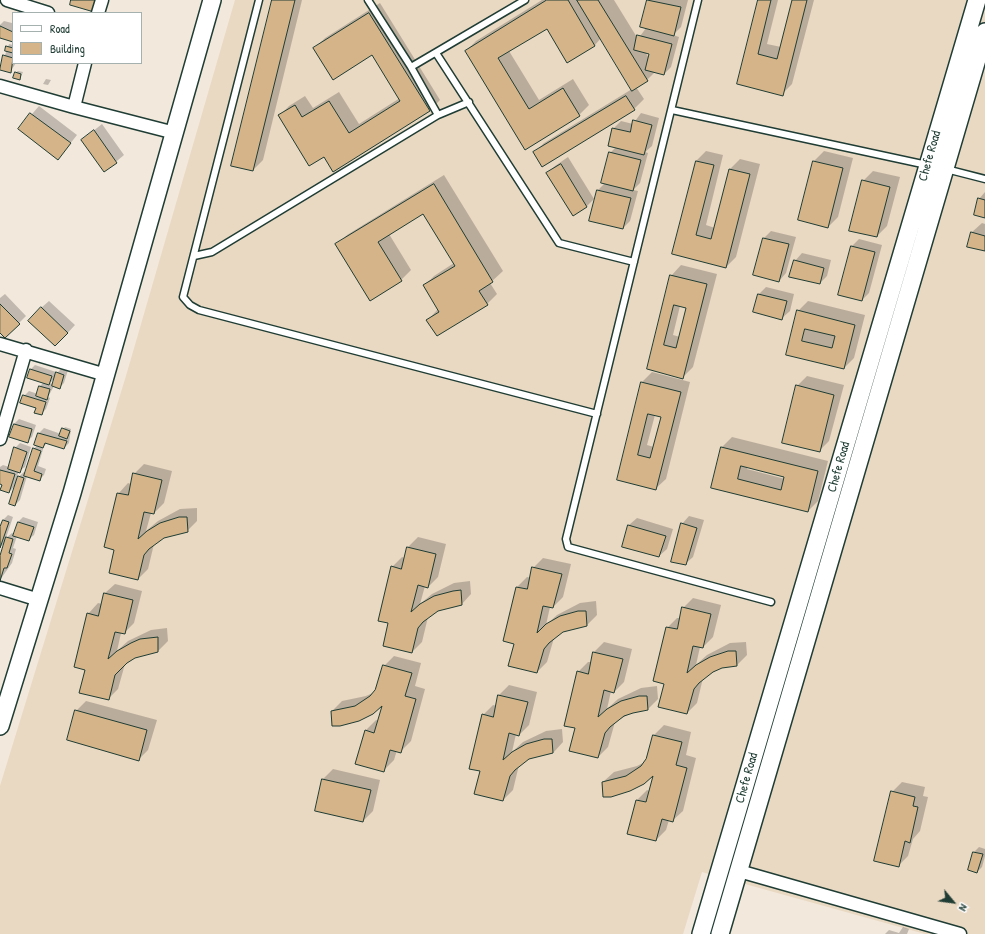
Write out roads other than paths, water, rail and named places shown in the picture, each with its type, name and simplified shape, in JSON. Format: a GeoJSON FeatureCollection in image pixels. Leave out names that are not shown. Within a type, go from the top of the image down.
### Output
{"type":"FeatureCollection","features":[{"type":"Feature","properties":{"kind":"street"},"geometry":{"type":"LineString","coordinates":[[7,0],[45,12]]}},
{"type":"Feature","properties":{"kind":"street"},"geometry":{"type":"LineString","coordinates":[[98,12],[102,0]]}},
{"type":"Feature","properties":{"kind":"street"},"geometry":{"type":"LineString","coordinates":[[0,726],[106,375],[212,0]]}},
{"type":"Feature","properties":{"kind":"street","name":"Chefe Road"},"geometry":{"type":"LineString","coordinates":[[720,934],[739,871],[936,167],[976,0]]}},
{"type":"Feature","properties":{"kind":"street","name":"Chefe Road"},"geometry":{"type":"LineString","coordinates":[[701,934],[936,167],[985,32]]}},
{"type":"Feature","properties":{"kind":"street"},"geometry":{"type":"LineString","coordinates":[[74,107],[85,64]]}},
{"type":"Feature","properties":{"kind":"street"},"geometry":{"type":"LineString","coordinates":[[0,86],[175,133]]}},
{"type":"Feature","properties":{"kind":"street"},"geometry":{"type":"LineString","coordinates":[[0,344],[26,350],[106,375]]}},
{"type":"Feature","properties":{"kind":"street"},"geometry":{"type":"LineString","coordinates":[[0,439],[26,350]]}},
{"type":"Feature","properties":{"kind":"street"},"geometry":{"type":"LineString","coordinates":[[0,588],[39,600]]}},
{"type":"Feature","properties":{"kind":"street"},"geometry":{"type":"LineString","coordinates":[[739,871],[960,934]]}},
{"type":"Feature","properties":{"kind":"lane"},"geometry":{"type":"LineString","coordinates":[[259,0],[183,297],[190,305],[199,310],[596,414]]}},
{"type":"Feature","properties":{"kind":"lane"},"geometry":{"type":"LineString","coordinates":[[368,0],[411,68],[438,115]]}},
{"type":"Feature","properties":{"kind":"lane"},"geometry":{"type":"LineString","coordinates":[[411,68],[525,0]]}},
{"type":"Feature","properties":{"kind":"lane"},"geometry":{"type":"LineString","coordinates":[[698,0],[566,539],[568,547],[771,602]]}},
{"type":"Feature","properties":{"kind":"lane"},"geometry":{"type":"LineString","coordinates":[[436,53],[560,243],[634,262]]}},
{"type":"Feature","properties":{"kind":"lane"},"geometry":{"type":"LineString","coordinates":[[194,256],[212,252],[438,115],[469,102]]}},
{"type":"Feature","properties":{"kind":"lane"},"geometry":{"type":"LineString","coordinates":[[672,110],[985,179]]}}]}
